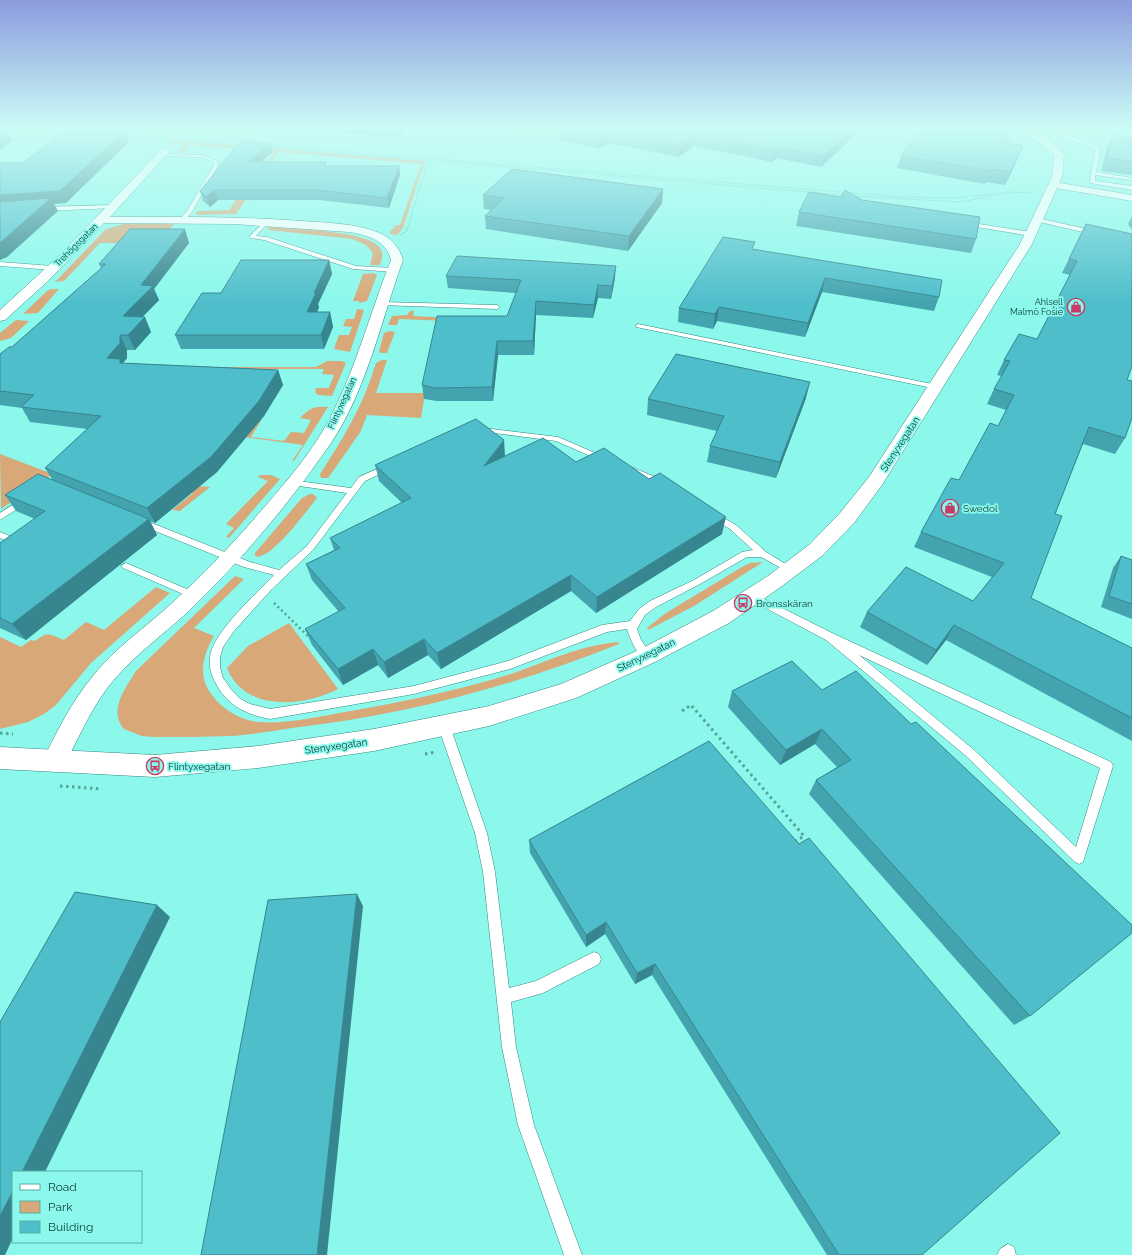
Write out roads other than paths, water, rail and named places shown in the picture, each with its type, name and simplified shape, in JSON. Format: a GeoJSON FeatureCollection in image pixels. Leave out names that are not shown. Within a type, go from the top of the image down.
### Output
{"type":"FeatureCollection","features":[{"type":"Feature","properties":{"kind":"street","name":"Trehögsgatan"},"geometry":{"type":"LineString","coordinates":[[1,315],[25,296],[101,220],[132,187]]}},
{"type":"Feature","properties":{"kind":"street","name":"Stenyxegatan"},"geometry":{"type":"LineString","coordinates":[[0,758],[54,762],[155,766],[258,757],[374,740],[488,716],[568,691],[647,656],[721,617],[752,597],[816,550],[847,518],[876,481],[937,387],[1034,227],[1053,187]]}},
{"type":"Feature","properties":{"kind":"street"},"geometry":{"type":"LineString","coordinates":[[1051,190],[1132,198]]}},
{"type":"Feature","properties":{"kind":"street"},"geometry":{"type":"LineString","coordinates":[[101,220],[232,219],[266,222]]}},
{"type":"Feature","properties":{"kind":"street","name":"Flintyxegatan"},"geometry":{"type":"LineString","coordinates":[[54,762],[83,709],[101,682],[121,659],[193,595],[230,557],[294,482],[325,439],[342,407],[356,375],[397,260],[395,252],[386,241],[371,234],[343,228],[266,222]]}},
{"type":"Feature","properties":{"kind":"lane"},"geometry":{"type":"LineString","coordinates":[[182,220],[189,212],[204,187]]}},
{"type":"Feature","properties":{"kind":"lane"},"geometry":{"type":"LineString","coordinates":[[40,209],[114,206]]}},
{"type":"Feature","properties":{"kind":"lane"},"geometry":{"type":"LineString","coordinates":[[266,222],[252,237],[265,238],[355,268],[393,270]]}},
{"type":"Feature","properties":{"kind":"lane"},"geometry":{"type":"LineString","coordinates":[[963,223],[1034,227],[1103,235]]}},
{"type":"Feature","properties":{"kind":"lane"},"geometry":{"type":"LineString","coordinates":[[0,264],[53,268]]}},
{"type":"Feature","properties":{"kind":"lane"},"geometry":{"type":"LineString","coordinates":[[381,304],[497,307]]}},
{"type":"Feature","properties":{"kind":"lane"},"geometry":{"type":"LineString","coordinates":[[638,326],[937,387]]}},
{"type":"Feature","properties":{"kind":"lane"},"geometry":{"type":"LineString","coordinates":[[469,432],[476,428],[558,439],[668,487]]}},
{"type":"Feature","properties":{"kind":"lane"},"geometry":{"type":"LineString","coordinates":[[398,463],[362,479],[310,548],[281,574],[223,635],[214,656],[215,671],[221,685],[240,705],[254,712],[270,714],[421,688],[510,666],[606,628],[634,624]]}},
{"type":"Feature","properties":{"kind":"lane"},"geometry":{"type":"LineString","coordinates":[[294,482],[352,491]]}},
{"type":"Feature","properties":{"kind":"lane"},"geometry":{"type":"LineString","coordinates":[[0,517],[35,493]]}},
{"type":"Feature","properties":{"kind":"lane"},"geometry":{"type":"LineString","coordinates":[[707,511],[733,527],[763,554],[790,570]]}},
{"type":"Feature","properties":{"kind":"lane"},"geometry":{"type":"LineString","coordinates":[[136,520],[230,557],[248,566],[281,574]]}},
{"type":"Feature","properties":{"kind":"lane"},"geometry":{"type":"LineString","coordinates":[[0,535],[24,542],[11,552]]}},
{"type":"Feature","properties":{"kind":"lane"},"geometry":{"type":"LineString","coordinates":[[647,656],[636,641],[632,629],[642,612],[653,604],[697,582],[745,554],[763,554]]}},
{"type":"Feature","properties":{"kind":"lane"},"geometry":{"type":"LineString","coordinates":[[126,566],[193,595]]}},
{"type":"Feature","properties":{"kind":"lane"},"geometry":{"type":"LineString","coordinates":[[752,597],[830,637],[1107,766],[1079,858],[969,752],[830,637]]}},
{"type":"Feature","properties":{"kind":"lane"},"geometry":{"type":"LineString","coordinates":[[444,726],[481,833],[489,872],[509,1047],[526,1125],[573,1255]]}},
{"type":"Feature","properties":{"kind":"lane"},"geometry":{"type":"LineString","coordinates":[[504,997],[538,988],[594,959]]}},
{"type":"Feature","properties":{"kind":"place","name":"Ahlsell Malmö Fosie"},"geometry":{"type":"Point","coordinates":[1076,307]}},
{"type":"Feature","properties":{"kind":"place","name":"Swedol"},"geometry":{"type":"Point","coordinates":[950,508]}},
{"type":"Feature","properties":{"kind":"place","name":"Bronsskäran"},"geometry":{"type":"Point","coordinates":[743,603]}},
{"type":"Feature","properties":{"kind":"place","name":"Flintyxegatan"},"geometry":{"type":"Point","coordinates":[155,766]}}]}
